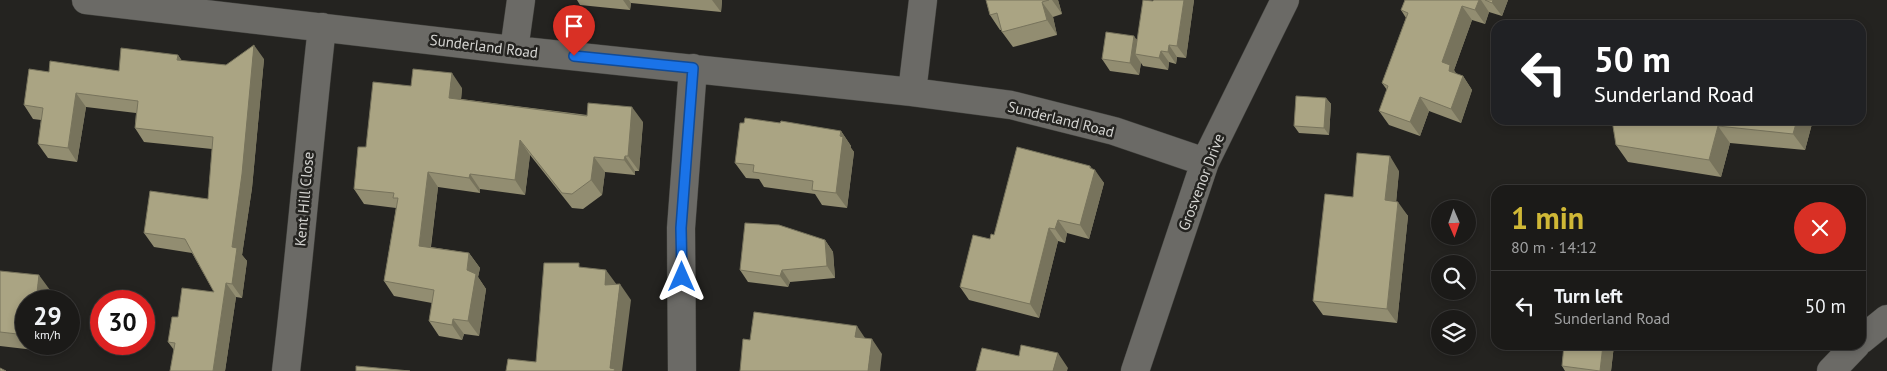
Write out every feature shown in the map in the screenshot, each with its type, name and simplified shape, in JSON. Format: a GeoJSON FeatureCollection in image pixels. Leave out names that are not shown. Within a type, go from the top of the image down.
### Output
{"type":"FeatureCollection","features":[{"type":"Feature","properties":{"kind":"street","name":"Sunderland Road"},"geometry":{"type":"LineString","coordinates":[[86,0],[195,6],[322,27],[514,50],[912,92],[1012,105],[1114,131],[1205,162]]}},
{"type":"Feature","properties":{"kind":"street"},"geometry":{"type":"LineString","coordinates":[[514,50],[521,0]]}},
{"type":"Feature","properties":{"kind":"street"},"geometry":{"type":"LineString","coordinates":[[912,92],[923,0]]}},
{"type":"Feature","properties":{"kind":"street","name":"Grosvenor Drive"},"geometry":{"type":"LineString","coordinates":[[1135,371],[1205,162],[1285,0]]}},
{"type":"Feature","properties":{"kind":"street","name":"Kent Hill Close"},"geometry":{"type":"LineString","coordinates":[[286,371],[322,27]]}},
{"type":"Feature","properties":{"kind":"street"},"geometry":{"type":"LineString","coordinates":[[682,371],[681,228],[693,68]]}},
{"type":"Feature","properties":{"kind":"street"},"geometry":{"type":"LineString","coordinates":[[1866,336],[1887,319]]}},
{"type":"Feature","properties":{"kind":"street"},"geometry":{"type":"LineString","coordinates":[[1831,371],[1851,350]]}},
{"type":"Feature","properties":{"kind":"building"},"geometry":{"type":"Polygon","coordinates":[[[986,0],[1049,0],[1042,2],[1047,20],[1002,32],[997,13],[990,15],[986,0]]]}},
{"type":"Feature","properties":{"kind":"building"},"geometry":{"type":"Polygon","coordinates":[[[1143,0],[1184,0],[1177,46],[1169,45],[1168,52],[1161,51],[1159,58],[1135,54],[1143,0]]]}},
{"type":"Feature","properties":{"kind":"building"},"geometry":{"type":"Polygon","coordinates":[[[1405,0],[1479,0],[1475,10],[1462,6],[1442,62],[1450,65],[1449,71],[1463,76],[1451,109],[1420,97],[1410,122],[1379,111],[1388,86],[1382,83],[1408,13],[1401,10],[1405,0]]]}},
{"type":"Feature","properties":{"kind":"building"},"geometry":{"type":"Polygon","coordinates":[[[1106,32],[1134,36],[1130,63],[1102,59],[1106,32]]]}},
{"type":"Feature","properties":{"kind":"building"},"geometry":{"type":"Polygon","coordinates":[[[254,45],[242,174],[232,247],[237,248],[232,284],[226,283],[213,371],[170,371],[175,343],[168,342],[172,317],[178,317],[182,288],[214,292],[185,239],[144,233],[150,191],[208,199],[213,137],[135,128],[138,101],[76,93],[68,148],[38,144],[43,108],[24,105],[29,69],[49,72],[50,61],[119,71],[121,48],[178,55],[177,60],[226,65],[254,45]]]}},
{"type":"Feature","properties":{"kind":"building"},"geometry":{"type":"Polygon","coordinates":[[[413,69],[452,73],[449,98],[587,116],[588,103],[632,107],[628,156],[625,156],[624,160],[594,157],[591,180],[572,194],[562,193],[520,140],[515,180],[470,174],[469,178],[428,172],[419,246],[469,253],[467,270],[476,274],[468,321],[453,319],[452,325],[429,321],[434,290],[384,281],[398,198],[393,198],[394,193],[354,189],[358,147],[366,147],[373,82],[411,86],[413,69]]]}},
{"type":"Feature","properties":{"kind":"building"},"geometry":{"type":"Polygon","coordinates":[[[1296,96],[1326,98],[1324,128],[1294,126],[1296,96]]]}},
{"type":"Feature","properties":{"kind":"building"},"geometry":{"type":"Polygon","coordinates":[[[745,118],[780,123],[781,121],[841,131],[840,136],[843,137],[836,193],[812,190],[813,181],[753,172],[754,165],[735,163],[740,123],[744,123],[745,118]]]}},
{"type":"Feature","properties":{"kind":"building"},"geometry":{"type":"Polygon","coordinates":[[[1613,125],[1796,125],[1793,134],[1718,126],[1709,160],[1616,145],[1613,125]]]}},
{"type":"Feature","properties":{"kind":"building"},"geometry":{"type":"Polygon","coordinates":[[[1017,147],[1090,166],[1090,168],[1095,170],[1080,225],[1058,220],[1055,229],[1049,228],[1030,304],[960,287],[973,235],[990,239],[991,234],[994,235],[1017,147]]]}},
{"type":"Feature","properties":{"kind":"building"},"geometry":{"type":"Polygon","coordinates":[[[1357,153],[1390,156],[1385,200],[1398,202],[1387,309],[1313,301],[1325,194],[1353,197],[1357,153]]]}},
{"type":"Feature","properties":{"kind":"building"},"geometry":{"type":"Polygon","coordinates":[[[745,223],[779,225],[825,240],[827,266],[782,270],[780,276],[740,270],[745,223]]]}},
{"type":"Feature","properties":{"kind":"building"},"geometry":{"type":"Polygon","coordinates":[[[544,263],[579,263],[579,267],[606,270],[605,285],[620,284],[610,368],[615,369],[614,371],[506,371],[508,359],[536,362],[544,263]]]}},
{"type":"Feature","properties":{"kind":"building"},"geometry":{"type":"Polygon","coordinates":[[[0,271],[39,275],[37,290],[15,290],[15,334],[0,332],[0,271]]]}},
{"type":"Feature","properties":{"kind":"building"},"geometry":{"type":"Polygon","coordinates":[[[754,312],[857,326],[855,337],[872,339],[868,371],[740,371],[743,339],[750,340],[754,312]]]}},
{"type":"Feature","properties":{"kind":"building"},"geometry":{"type":"Polygon","coordinates":[[[1021,345],[1058,353],[1053,371],[976,371],[982,348],[1019,356],[1021,345]]]}},
{"type":"Feature","properties":{"kind":"building"},"geometry":{"type":"Polygon","coordinates":[[[1564,350],[1602,350],[1600,371],[1562,366],[1564,350]]]}},
{"type":"Feature","properties":{"kind":"building"},"geometry":{"type":"Polygon","coordinates":[[[356,366],[410,371],[356,371],[356,366]]]}},
{"type":"Feature","properties":{"kind":"route"},"geometry":{"type":"LineString","coordinates":[[574,56],[693,68],[681,228],[682,277]]}}]}
